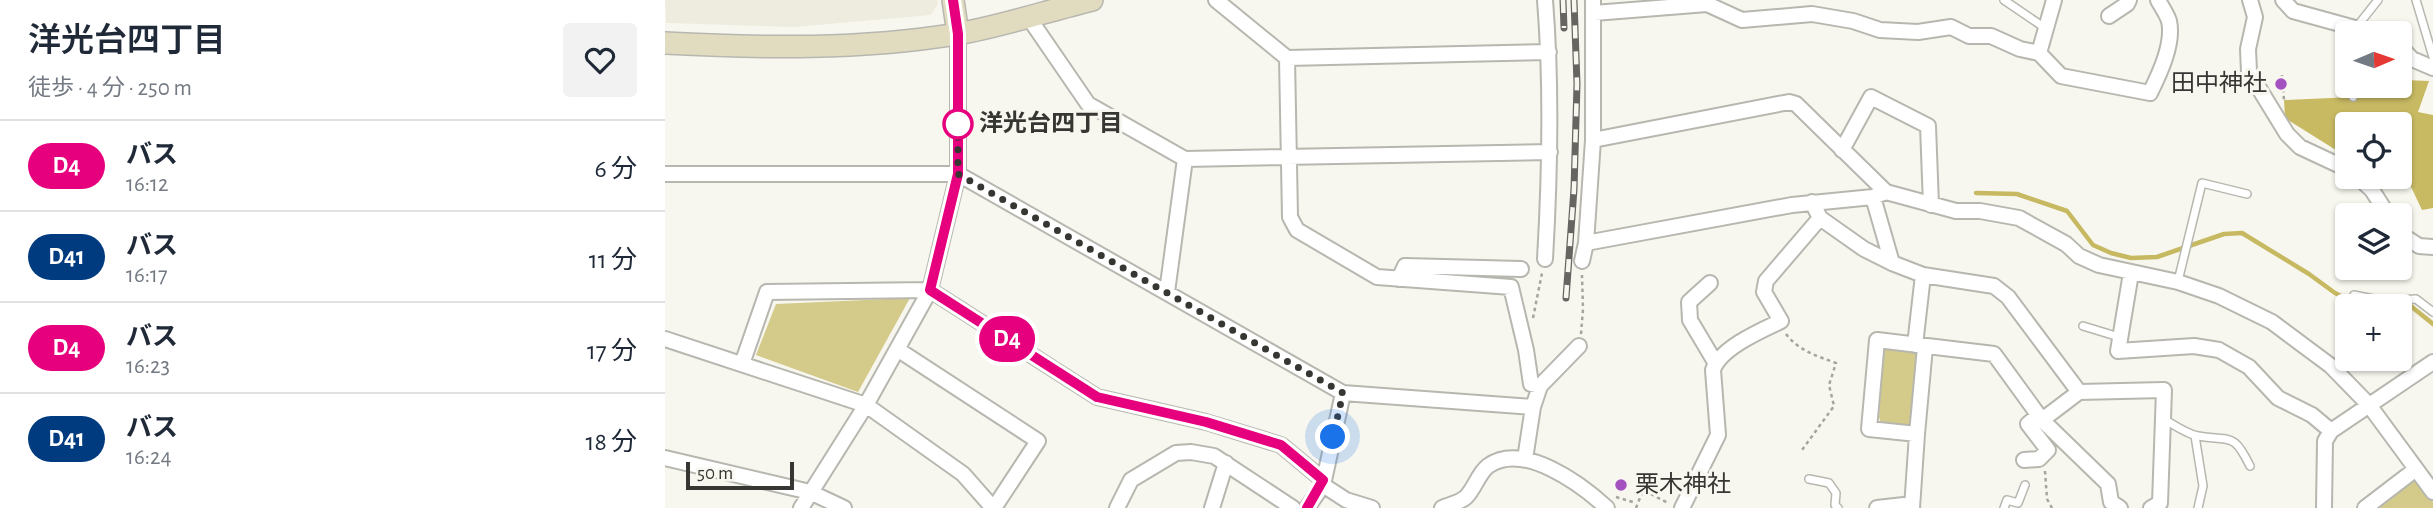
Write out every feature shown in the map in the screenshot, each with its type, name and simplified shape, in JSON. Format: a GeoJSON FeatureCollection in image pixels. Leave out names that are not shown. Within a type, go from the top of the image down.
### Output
{"type":"FeatureCollection","features":[{"type":"Feature","properties":{"kind":"street"},"geometry":{"type":"LineString","coordinates":[[801,508],[866,405],[930,290],[958,174],[958,34],[953,0]]}},
{"type":"Feature","properties":{"kind":"street"},"geometry":{"type":"LineString","coordinates":[[665,43],[765,48],[858,46],[958,34],[1029,18],[1089,0]]}},
{"type":"Feature","properties":{"kind":"street"},"geometry":{"type":"LineString","coordinates":[[1216,0],[1287,58],[1549,52]]}},
{"type":"Feature","properties":{"kind":"street"},"geometry":{"type":"LineString","coordinates":[[1545,0],[1549,52],[1550,152],[1545,259]]}},
{"type":"Feature","properties":{"kind":"street"},"geometry":{"type":"LineString","coordinates":[[2039,53],[2054,0]]}},
{"type":"Feature","properties":{"kind":"street"},"geometry":{"type":"LineString","coordinates":[[2109,16],[2129,0]]}},
{"type":"Feature","properties":{"kind":"street"},"geometry":{"type":"LineString","coordinates":[[1582,261],[1586,243],[1593,140],[1593,7],[1707,4],[1742,20],[1812,14],[1853,21],[1880,30],[1919,32],[1951,27],[1969,36],[1991,36],[2020,49],[2039,53],[2061,76],[2150,93],[2164,65],[2168,37],[2169,21],[2158,0]]}},
{"type":"Feature","properties":{"kind":"street"},"geometry":{"type":"LineString","coordinates":[[2250,0],[2255,18],[2248,49],[2249,72],[2287,134],[2300,147],[2335,163]]}},
{"type":"Feature","properties":{"kind":"street"},"geometry":{"type":"LineString","coordinates":[[2283,0],[2293,11],[2335,24]]}},
{"type":"Feature","properties":{"kind":"street"},"geometry":{"type":"LineString","coordinates":[[1029,18],[1088,104],[1185,159],[1550,152]]}},
{"type":"Feature","properties":{"kind":"street"},"geometry":{"type":"LineString","coordinates":[[1287,58],[1290,217],[1297,230],[1377,277],[1511,287],[1531,384],[1540,386]]}},
{"type":"Feature","properties":{"kind":"street"},"geometry":{"type":"LineString","coordinates":[[2412,59],[2433,68]]}},
{"type":"Feature","properties":{"kind":"street"},"geometry":{"type":"LineString","coordinates":[[1842,150],[1871,97],[1928,125],[1931,205]]}},
{"type":"Feature","properties":{"kind":"street"},"geometry":{"type":"LineString","coordinates":[[1593,140],[1789,102],[1796,104],[1842,150],[1879,195],[1892,263]]}},
{"type":"Feature","properties":{"kind":"street"},"geometry":{"type":"LineString","coordinates":[[1167,292],[1185,159]]}},
{"type":"Feature","properties":{"kind":"street"},"geometry":{"type":"LineString","coordinates":[[665,174],[958,174],[1343,393],[1533,408]]}},
{"type":"Feature","properties":{"kind":"street"},"geometry":{"type":"LineString","coordinates":[[1586,243],[1812,202],[1879,195],[1957,211],[1980,211],[2019,218],[2099,265],[2178,282],[2218,296],[2272,322],[2331,366],[2369,404],[2433,492]]}},
{"type":"Feature","properties":{"kind":"street"},"geometry":{"type":"LineString","coordinates":[[1812,202],[1820,218],[1864,249],[1892,263],[1923,275],[1994,286],[2008,297],[2079,392]]}},
{"type":"Feature","properties":{"kind":"street"},"geometry":{"type":"LineString","coordinates":[[1682,508],[1718,435],[1713,370],[1716,362],[1743,340],[1781,321],[1764,292],[1766,281],[1820,218]]}},
{"type":"Feature","properties":{"kind":"street"},"geometry":{"type":"LineString","coordinates":[[2412,241],[2419,246],[2433,247]]}},
{"type":"Feature","properties":{"kind":"street"},"geometry":{"type":"LineString","coordinates":[[1399,279],[1405,266],[1521,269]]}},
{"type":"Feature","properties":{"kind":"street"},"geometry":{"type":"LineString","coordinates":[[2131,273],[2118,351],[2194,346],[2219,350],[2249,367],[2278,398],[2312,415],[2331,431]]}},
{"type":"Feature","properties":{"kind":"street"},"geometry":{"type":"LineString","coordinates":[[1877,508],[1904,505],[1910,508],[1917,434],[1923,275]]}},
{"type":"Feature","properties":{"kind":"street"},"geometry":{"type":"LineString","coordinates":[[1710,284],[1689,302],[1690,320],[1716,362]]}},
{"type":"Feature","properties":{"kind":"street"},"geometry":{"type":"LineString","coordinates":[[742,364],[767,292],[930,290],[1097,397],[1206,422],[1281,445],[1346,500],[1372,508]]}},
{"type":"Feature","properties":{"kind":"street"},"geometry":{"type":"LineString","coordinates":[[1526,350],[1532,325]]}},
{"type":"Feature","properties":{"kind":"street"},"geometry":{"type":"LineString","coordinates":[[665,339],[866,405],[963,474],[993,508],[1038,442],[897,349]]}},
{"type":"Feature","properties":{"kind":"street"},"geometry":{"type":"LineString","coordinates":[[1917,434],[1869,429],[1877,340],[1994,354],[2040,418],[2108,484],[2111,502],[2120,508]]}},
{"type":"Feature","properties":{"kind":"street"},"geometry":{"type":"LineString","coordinates":[[1525,459],[1533,408],[1540,386],[1579,346]]}},
{"type":"Feature","properties":{"kind":"street"},"geometry":{"type":"LineString","coordinates":[[2325,508],[2325,441],[2331,431],[2433,362]]}},
{"type":"Feature","properties":{"kind":"street"},"geometry":{"type":"LineString","coordinates":[[2030,460],[2048,450],[2028,424],[2079,392],[2164,390],[2160,503],[2151,508]]}},
{"type":"Feature","properties":{"kind":"street"},"geometry":{"type":"LineString","coordinates":[[1307,508],[1323,482],[1343,393]]}},
{"type":"Feature","properties":{"kind":"street"},"geometry":{"type":"LineString","coordinates":[[1117,508],[1131,481],[1177,453],[1191,452],[1214,456],[1293,508]]}},
{"type":"Feature","properties":{"kind":"street"},"geometry":{"type":"LineString","coordinates":[[665,458],[810,492],[844,508]]}},
{"type":"Feature","properties":{"kind":"street"},"geometry":{"type":"LineString","coordinates":[[1442,508],[1465,498],[1486,468],[1502,458],[1525,459],[1572,479],[1607,508]]}},
{"type":"Feature","properties":{"kind":"street"},"geometry":{"type":"LineString","coordinates":[[1212,508],[1226,463]]}},
{"type":"Feature","properties":{"kind":"street"},"geometry":{"type":"LineString","coordinates":[[2365,508],[2416,469]]}},
{"type":"Feature","properties":{"kind":"lane"},"geometry":{"type":"LineString","coordinates":[[2004,0],[2045,28]]}},
{"type":"Feature","properties":{"kind":"lane"},"geometry":{"type":"LineString","coordinates":[[2364,21],[2378,0]]}},
{"type":"Feature","properties":{"kind":"lane"},"geometry":{"type":"LineString","coordinates":[[2416,0],[2433,57]]}},
{"type":"Feature","properties":{"kind":"lane"},"geometry":{"type":"LineString","coordinates":[[2178,282],[2202,183],[2247,194]]}},
{"type":"Feature","properties":{"kind":"lane"},"geometry":{"type":"LineString","coordinates":[[2412,299],[2416,299],[2433,312]]}},
{"type":"Feature","properties":{"kind":"lane"},"geometry":{"type":"LineString","coordinates":[[2083,326],[2119,337]]}},
{"type":"Feature","properties":{"kind":"lane"},"geometry":{"type":"LineString","coordinates":[[2163,419],[2195,436],[2231,439],[2241,446],[2250,466]]}},
{"type":"Feature","properties":{"kind":"lane"},"geometry":{"type":"LineString","coordinates":[[2195,436],[2203,486],[2198,508]]}},
{"type":"Feature","properties":{"kind":"lane"},"geometry":{"type":"LineString","coordinates":[[1809,479],[1829,483],[1836,493],[1835,505],[1838,508]]}},
{"type":"Feature","properties":{"kind":"lane"},"geometry":{"type":"LineString","coordinates":[[2004,508],[2007,500],[2018,503],[2025,485]]}},
{"type":"Feature","properties":{"kind":"path"},"geometry":{"type":"LineString","coordinates":[[2270,107],[2284,100],[2282,75]]}},
{"type":"Feature","properties":{"kind":"path"},"geometry":{"type":"LineString","coordinates":[[1532,325],[1545,259]]}},
{"type":"Feature","properties":{"kind":"path"},"geometry":{"type":"LineString","coordinates":[[1579,346],[1583,309],[1582,261]]}},
{"type":"Feature","properties":{"kind":"path"},"geometry":{"type":"LineString","coordinates":[[1777,323],[1793,343],[1805,351],[1836,363],[1829,385],[1834,406],[1802,450]]}},
{"type":"Feature","properties":{"kind":"path"},"geometry":{"type":"LineString","coordinates":[[2030,460],[2045,467],[2047,499],[2052,508]]}},
{"type":"Feature","properties":{"kind":"path"},"geometry":{"type":"LineString","coordinates":[[1622,499],[1636,506],[1643,490],[1671,505],[1669,508]]}},
{"type":"Feature","properties":{"kind":"shaded area"},"geometry":{"type":"Polygon","coordinates":[[[665,0],[937,0],[938,4],[931,15],[794,27],[666,23],[665,0]]]}},
{"type":"Feature","properties":{"kind":"shaded area"},"geometry":{"type":"Polygon","coordinates":[[[2412,80],[2429,81],[2418,112],[2433,115],[2433,208],[2422,210],[2412,189],[2412,112],[2335,112],[2335,149],[2285,118],[2284,100],[2412,98],[2412,80]]]}},
{"type":"Feature","properties":{"kind":"shaded area"},"geometry":{"type":"Polygon","coordinates":[[[910,298],[858,392],[756,355],[776,304],[910,298]]]}},
{"type":"Feature","properties":{"kind":"shaded area"},"geometry":{"type":"Polygon","coordinates":[[[1887,347],[1912,350],[1918,357],[1912,423],[1905,427],[1881,424],[1879,417],[1883,353],[1887,347]]]}},
{"type":"Feature","properties":{"kind":"shaded area"},"geometry":{"type":"Polygon","coordinates":[[[2412,480],[2419,481],[2433,502],[2433,508],[2369,508],[2412,480]]]}},
{"type":"Feature","properties":{"kind":"waterway"},"geometry":{"type":"LineString","coordinates":[[1976,193],[2017,194],[2067,211],[2093,245],[2131,258],[2157,257],[2224,234],[2242,233],[2337,294]]}},
{"type":"Feature","properties":{"kind":"waterway"},"geometry":{"type":"LineString","coordinates":[[2412,307],[2433,324]]}},
{"type":"Feature","properties":{"kind":"railway"},"geometry":{"type":"LineString","coordinates":[[1563,0],[1564,28]]}},
{"type":"Feature","properties":{"kind":"railway"},"geometry":{"type":"LineString","coordinates":[[1566,298],[1574,189],[1577,84],[1574,0]]}},
{"type":"Feature","properties":{"kind":"bus line","name":"D4"},"geometry":{"type":"LineString","coordinates":[[953,0],[958,34],[958,174],[930,290],[1097,397],[1206,422],[1281,445],[1323,480],[1323,485],[1307,508]]}},
{"type":"Feature","properties":{"kind":"place","name":"田中神社"},"geometry":{"type":"Point","coordinates":[2281,84]}},
{"type":"Feature","properties":{"kind":"place","name":"洋光台四丁目"},"geometry":{"type":"Point","coordinates":[958,124]}},
{"type":"Feature","properties":{"kind":"place","name":"栗木神社"},"geometry":{"type":"Point","coordinates":[1621,485]}},
{"type":"Feature","properties":{"kind":"route"},"geometry":{"type":"LineString","coordinates":[[958,124],[958,118],[958,174],[1343,393],[1333,437]]}}]}
